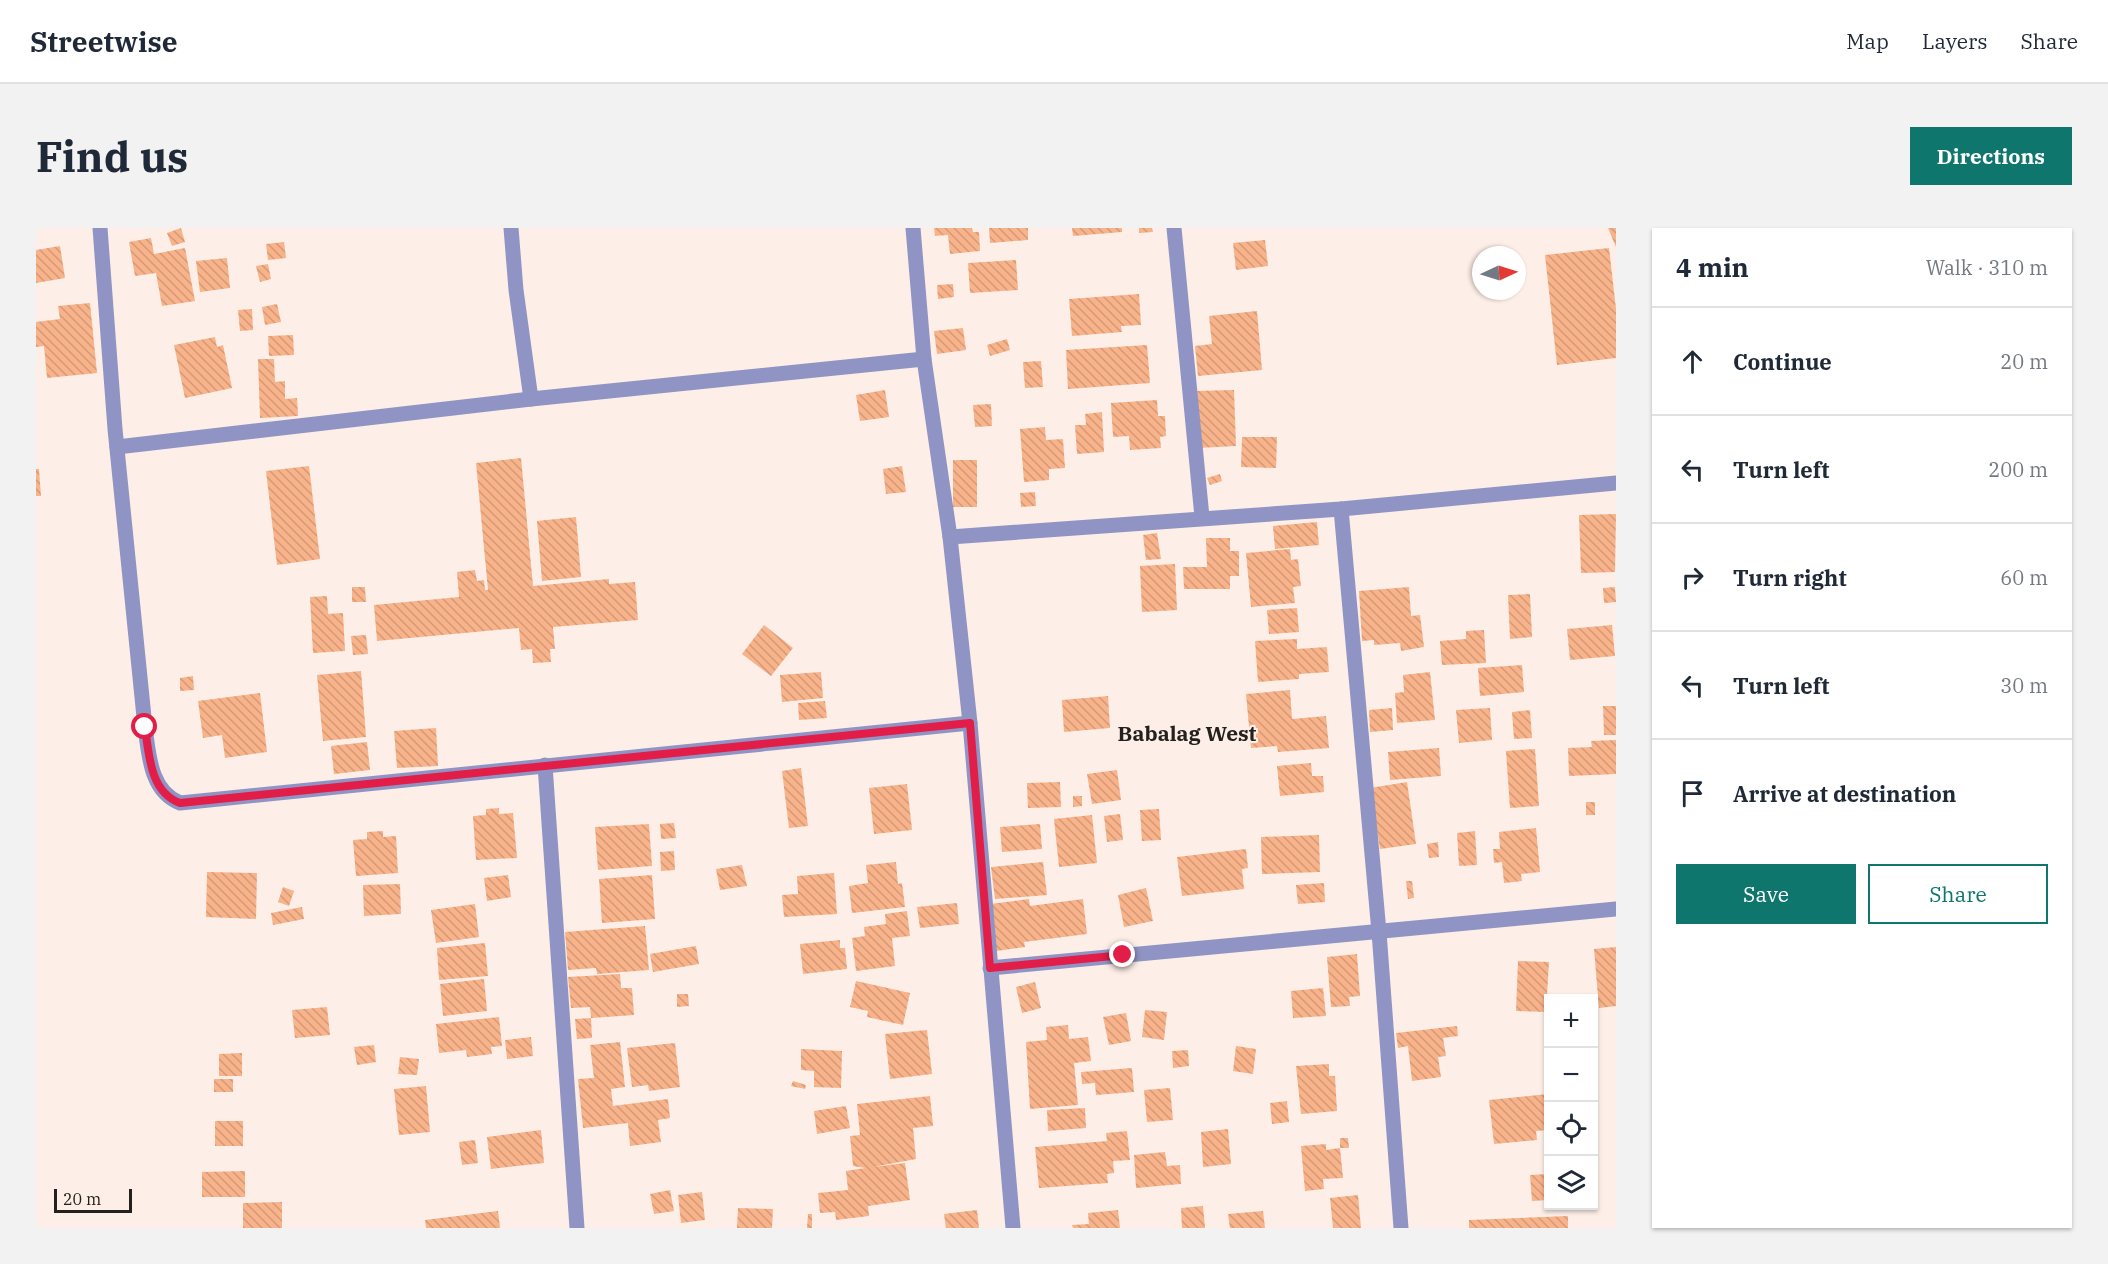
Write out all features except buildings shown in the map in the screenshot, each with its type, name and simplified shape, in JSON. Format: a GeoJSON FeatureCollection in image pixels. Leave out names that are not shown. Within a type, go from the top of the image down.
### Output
{"type":"FeatureCollection","features":[{"type":"Feature","properties":{"kind":"street"},"geometry":{"type":"LineString","coordinates":[[100,228],[117,447],[149,757],[158,784],[169,799],[180,803],[970,723]]}},
{"type":"Feature","properties":{"kind":"street"},"geometry":{"type":"LineString","coordinates":[[511,228],[516,290],[531,399]]}},
{"type":"Feature","properties":{"kind":"street"},"geometry":{"type":"LineString","coordinates":[[913,228],[924,359],[950,537],[970,723],[1013,1228]]}},
{"type":"Feature","properties":{"kind":"street"},"geometry":{"type":"LineString","coordinates":[[1174,228],[1202,517]]}},
{"type":"Feature","properties":{"kind":"street"},"geometry":{"type":"LineString","coordinates":[[117,447],[531,399],[924,359]]}},
{"type":"Feature","properties":{"kind":"street"},"geometry":{"type":"LineString","coordinates":[[950,537],[1341,508],[1616,483]]}},
{"type":"Feature","properties":{"kind":"street"},"geometry":{"type":"LineString","coordinates":[[1341,508],[1379,932],[1401,1228]]}},
{"type":"Feature","properties":{"kind":"street"},"geometry":{"type":"LineString","coordinates":[[545,765],[577,1228]]}},
{"type":"Feature","properties":{"kind":"street"},"geometry":{"type":"LineString","coordinates":[[990,968],[1616,909]]}},
{"type":"Feature","properties":{"kind":"district","name":"Babalag West"},"geometry":{"type":"Point","coordinates":[1187,733]}},
{"type":"Feature","properties":{"kind":"route"},"geometry":{"type":"LineString","coordinates":[[145,727],[151,767],[158,784],[169,799],[180,803],[970,723],[990,968],[1123,955]]}}]}
